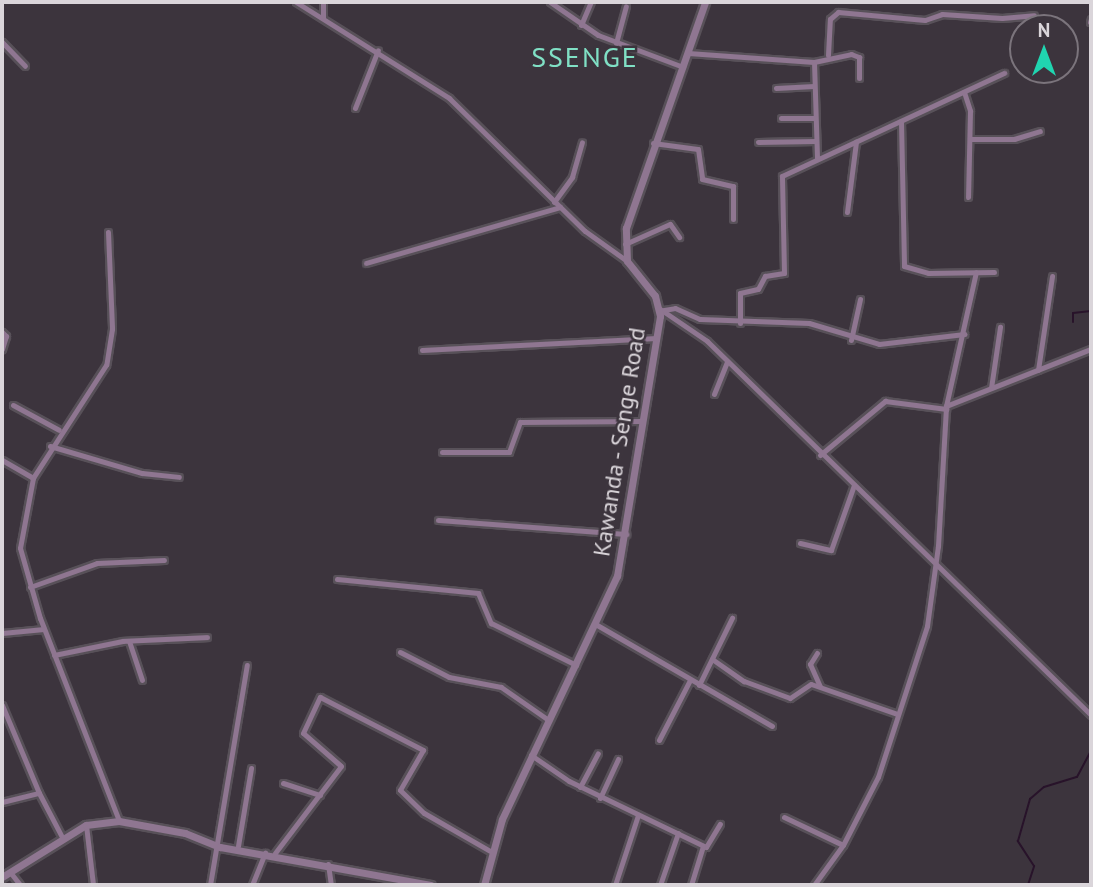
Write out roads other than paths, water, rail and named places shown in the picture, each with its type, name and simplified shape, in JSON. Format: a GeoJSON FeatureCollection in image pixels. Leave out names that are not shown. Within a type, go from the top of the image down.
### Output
{"type":"FeatureCollection","features":[{"type":"Feature","properties":{"kind":"street"},"geometry":{"type":"LineString","coordinates":[[296,2],[378,50],[449,98],[554,202],[627,261]]}},
{"type":"Feature","properties":{"kind":"street"},"geometry":{"type":"LineString","coordinates":[[323,2],[323,18]]}},
{"type":"Feature","properties":{"kind":"street"},"geometry":{"type":"LineString","coordinates":[[550,2],[581,25],[616,43],[683,67]]}},
{"type":"Feature","properties":{"kind":"street"},"geometry":{"type":"LineString","coordinates":[[581,25],[591,2]]}},
{"type":"Feature","properties":{"kind":"street","name":"Kawanda - Senge Road"},"geometry":{"type":"LineString","coordinates":[[484,885],[491,850],[531,755],[612,591],[626,534],[662,310],[627,261],[625,244],[653,143],[705,2]]}},
{"type":"Feature","properties":{"kind":"street"},"geometry":{"type":"LineString","coordinates":[[616,43],[626,6]]}},
{"type":"Feature","properties":{"kind":"street"},"geometry":{"type":"LineString","coordinates":[[828,55],[830,19],[838,12],[925,20],[942,13],[1009,18]]}},
{"type":"Feature","properties":{"kind":"street"},"geometry":{"type":"LineString","coordinates":[[2,43],[24,66]]}},
{"type":"Feature","properties":{"kind":"street"},"geometry":{"type":"LineString","coordinates":[[355,108],[378,50]]}},
{"type":"Feature","properties":{"kind":"street"},"geometry":{"type":"LineString","coordinates":[[688,53],[814,62],[828,55],[856,55],[859,78]]}},
{"type":"Feature","properties":{"kind":"street"},"geometry":{"type":"LineString","coordinates":[[814,62],[817,158]]}},
{"type":"Feature","properties":{"kind":"street"},"geometry":{"type":"LineString","coordinates":[[740,323],[742,290],[758,289],[765,276],[784,273],[780,180],[817,158],[1004,73]]}},
{"type":"Feature","properties":{"kind":"street"},"geometry":{"type":"LineString","coordinates":[[776,88],[814,86]]}},
{"type":"Feature","properties":{"kind":"street"},"geometry":{"type":"LineString","coordinates":[[964,92],[970,139],[968,197]]}},
{"type":"Feature","properties":{"kind":"street"},"geometry":{"type":"LineString","coordinates":[[781,118],[816,118]]}},
{"type":"Feature","properties":{"kind":"street"},"geometry":{"type":"LineString","coordinates":[[901,121],[904,266],[928,273],[993,272]]}},
{"type":"Feature","properties":{"kind":"street"},"geometry":{"type":"LineString","coordinates":[[970,139],[1014,139],[1040,131]]}},
{"type":"Feature","properties":{"kind":"street"},"geometry":{"type":"LineString","coordinates":[[758,142],[816,141]]}},
{"type":"Feature","properties":{"kind":"street"},"geometry":{"type":"LineString","coordinates":[[554,202],[572,177],[582,142]]}},
{"type":"Feature","properties":{"kind":"street"},"geometry":{"type":"LineString","coordinates":[[846,212],[856,142]]}},
{"type":"Feature","properties":{"kind":"street"},"geometry":{"type":"LineString","coordinates":[[653,143],[698,149],[702,179],[733,187],[733,219]]}},
{"type":"Feature","properties":{"kind":"street"},"geometry":{"type":"LineString","coordinates":[[366,263],[560,207]]}},
{"type":"Feature","properties":{"kind":"street"},"geometry":{"type":"LineString","coordinates":[[625,244],[670,224],[679,237]]}},
{"type":"Feature","properties":{"kind":"street"},"geometry":{"type":"LineString","coordinates":[[108,232],[112,329],[106,365],[59,430],[33,478],[19,533],[30,587],[44,629],[119,821]]}},
{"type":"Feature","properties":{"kind":"street"},"geometry":{"type":"LineString","coordinates":[[814,885],[843,845],[878,777],[927,626],[935,567],[946,407],[976,272]]}},
{"type":"Feature","properties":{"kind":"street"},"geometry":{"type":"LineString","coordinates":[[1038,370],[1052,276]]}},
{"type":"Feature","properties":{"kind":"street"},"geometry":{"type":"LineString","coordinates":[[851,340],[860,299]]}},
{"type":"Feature","properties":{"kind":"street"},"geometry":{"type":"LineString","coordinates":[[662,310],[740,323],[809,323],[851,340],[906,344],[964,334]]}},
{"type":"Feature","properties":{"kind":"street"},"geometry":{"type":"LineString","coordinates":[[662,310],[727,362],[935,567],[1091,715]]}},
{"type":"Feature","properties":{"kind":"street"},"geometry":{"type":"LineString","coordinates":[[991,388],[1000,327]]}},
{"type":"Feature","properties":{"kind":"street"},"geometry":{"type":"LineString","coordinates":[[2,332],[6,340],[2,349]]}},
{"type":"Feature","properties":{"kind":"street"},"geometry":{"type":"LineString","coordinates":[[422,350],[657,338]]}},
{"type":"Feature","properties":{"kind":"street"},"geometry":{"type":"LineString","coordinates":[[820,455],[885,401],[946,407],[1091,349]]}},
{"type":"Feature","properties":{"kind":"street"},"geometry":{"type":"LineString","coordinates":[[714,394],[727,362]]}},
{"type":"Feature","properties":{"kind":"street"},"geometry":{"type":"LineString","coordinates":[[13,405],[59,430]]}},
{"type":"Feature","properties":{"kind":"street"},"geometry":{"type":"LineString","coordinates":[[443,452],[509,452],[520,422],[643,421]]}},
{"type":"Feature","properties":{"kind":"street"},"geometry":{"type":"LineString","coordinates":[[50,446],[179,477]]}},
{"type":"Feature","properties":{"kind":"street"},"geometry":{"type":"LineString","coordinates":[[2,460],[33,478]]}},
{"type":"Feature","properties":{"kind":"street"},"geometry":{"type":"LineString","coordinates":[[800,543],[831,550],[854,485]]}},
{"type":"Feature","properties":{"kind":"street"},"geometry":{"type":"LineString","coordinates":[[438,520],[626,534]]}},
{"type":"Feature","properties":{"kind":"street"},"geometry":{"type":"LineString","coordinates":[[30,587],[97,563],[164,560]]}},
{"type":"Feature","properties":{"kind":"street"},"geometry":{"type":"LineString","coordinates":[[337,579],[478,593],[491,623],[576,665]]}},
{"type":"Feature","properties":{"kind":"street"},"geometry":{"type":"LineString","coordinates":[[699,685],[732,618]]}},
{"type":"Feature","properties":{"kind":"street"},"geometry":{"type":"LineString","coordinates":[[597,625],[772,726]]}},
{"type":"Feature","properties":{"kind":"street"},"geometry":{"type":"LineString","coordinates":[[2,633],[44,629]]}},
{"type":"Feature","properties":{"kind":"street"},"geometry":{"type":"LineString","coordinates":[[54,655],[129,641],[207,637]]}},
{"type":"Feature","properties":{"kind":"street"},"geometry":{"type":"LineString","coordinates":[[129,641],[142,680]]}},
{"type":"Feature","properties":{"kind":"street"},"geometry":{"type":"LineString","coordinates":[[400,653],[449,677],[501,687],[547,719]]}},
{"type":"Feature","properties":{"kind":"street"},"geometry":{"type":"LineString","coordinates":[[817,653],[810,664],[820,686]]}},
{"type":"Feature","properties":{"kind":"street"},"geometry":{"type":"LineString","coordinates":[[712,659],[744,681],[790,698],[808,684],[897,715]]}},
{"type":"Feature","properties":{"kind":"street"},"geometry":{"type":"LineString","coordinates":[[209,885],[220,847],[247,665]]}},
{"type":"Feature","properties":{"kind":"street"},"geometry":{"type":"LineString","coordinates":[[659,740],[690,680]]}},
{"type":"Feature","properties":{"kind":"street"},"geometry":{"type":"LineString","coordinates":[[275,853],[342,765],[303,733],[320,697],[424,750],[400,790],[424,813],[491,850]]}},
{"type":"Feature","properties":{"kind":"street"},"geometry":{"type":"LineString","coordinates":[[2,705],[39,793],[63,839]]}},
{"type":"Feature","properties":{"kind":"street"},"geometry":{"type":"LineString","coordinates":[[580,788],[598,753]]}},
{"type":"Feature","properties":{"kind":"street"},"geometry":{"type":"LineString","coordinates":[[531,755],[580,788],[703,846],[712,845],[720,824]]}},
{"type":"Feature","properties":{"kind":"street"},"geometry":{"type":"LineString","coordinates":[[600,798],[618,758]]}},
{"type":"Feature","properties":{"kind":"street"},"geometry":{"type":"LineString","coordinates":[[238,846],[251,768]]}},
{"type":"Feature","properties":{"kind":"street"},"geometry":{"type":"LineString","coordinates":[[283,783],[320,794]]}},
{"type":"Feature","properties":{"kind":"street"},"geometry":{"type":"LineString","coordinates":[[2,802],[39,793]]}},
{"type":"Feature","properties":{"kind":"street"},"geometry":{"type":"LineString","coordinates":[[615,885],[638,815]]}},
{"type":"Feature","properties":{"kind":"street"},"geometry":{"type":"LineString","coordinates":[[784,817],[843,845]]}},
{"type":"Feature","properties":{"kind":"street"},"geometry":{"type":"LineString","coordinates":[[2,877],[86,825],[119,821],[185,833],[220,847],[238,846],[431,885]]}},
{"type":"Feature","properties":{"kind":"street"},"geometry":{"type":"LineString","coordinates":[[86,825],[93,885]]}},
{"type":"Feature","properties":{"kind":"street"},"geometry":{"type":"LineString","coordinates":[[660,885],[678,833]]}},
{"type":"Feature","properties":{"kind":"street"},"geometry":{"type":"LineString","coordinates":[[691,885],[703,846]]}},
{"type":"Feature","properties":{"kind":"street"},"geometry":{"type":"LineString","coordinates":[[252,885],[265,852]]}},
{"type":"Feature","properties":{"kind":"street"},"geometry":{"type":"LineString","coordinates":[[328,864],[331,885]]}},
{"type":"Feature","properties":{"kind":"street"},"geometry":{"type":"LineString","coordinates":[[10,872],[20,885]]}},
{"type":"Feature","properties":{"kind":"waterway"},"geometry":{"type":"LineString","coordinates":[[1090,279],[1091,291]]}},
{"type":"Feature","properties":{"kind":"waterway"},"geometry":{"type":"LineString","coordinates":[[1073,322],[1073,313],[1091,311]]}},
{"type":"Feature","properties":{"kind":"waterway"},"geometry":{"type":"LineString","coordinates":[[634,504],[640,460]]}},
{"type":"Feature","properties":{"kind":"waterway"},"geometry":{"type":"LineString","coordinates":[[627,544],[633,507]]}},
{"type":"Feature","properties":{"kind":"waterway"},"geometry":{"type":"LineString","coordinates":[[624,558],[627,546]]}},
{"type":"Feature","properties":{"kind":"waterway"},"geometry":{"type":"LineString","coordinates":[[616,589],[619,580]]}},
{"type":"Feature","properties":{"kind":"waterway"},"geometry":{"type":"LineString","coordinates":[[599,625],[613,598]]}},
{"type":"Feature","properties":{"kind":"waterway"},"geometry":{"type":"LineString","coordinates":[[583,658],[596,631]]}},
{"type":"Feature","properties":{"kind":"waterway"},"geometry":{"type":"LineString","coordinates":[[573,676],[583,659]]}},
{"type":"Feature","properties":{"kind":"waterway"},"geometry":{"type":"LineString","coordinates":[[1028,885],[1034,866],[1018,841],[1030,799],[1044,787],[1077,777],[1091,751]]}},
{"type":"Feature","properties":{"kind":"district","name":"SSENGE"},"geometry":{"type":"Point","coordinates":[585,57]}}]}
